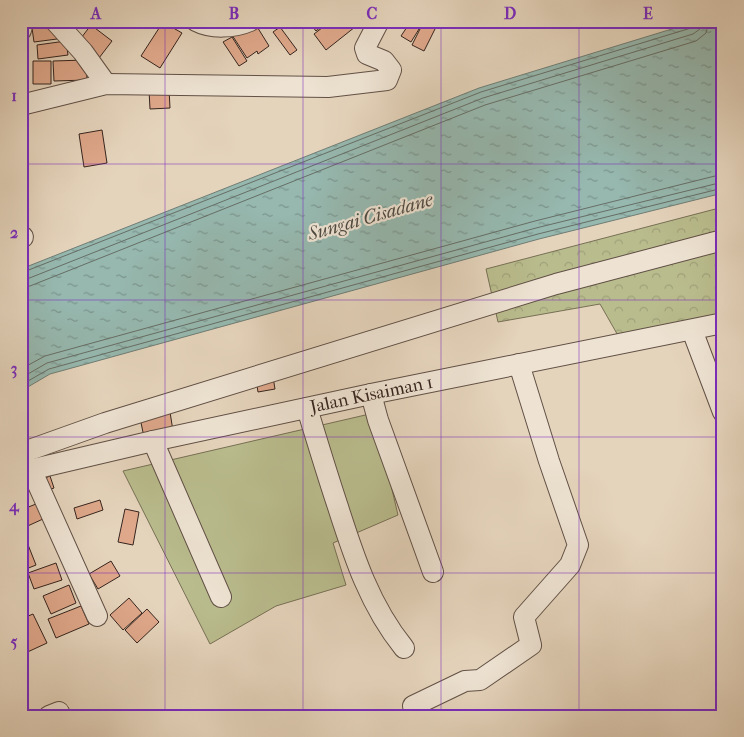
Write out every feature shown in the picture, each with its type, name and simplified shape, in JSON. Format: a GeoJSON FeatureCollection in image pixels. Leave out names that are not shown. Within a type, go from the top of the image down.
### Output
{"type":"FeatureCollection","features":[{"type":"Feature","properties":{"kind":"street"},"geometry":{"type":"LineString","coordinates":[[21,30],[23,21]]}},
{"type":"Feature","properties":{"kind":"street"},"geometry":{"type":"LineString","coordinates":[[55,21],[84,52],[106,84]]}},
{"type":"Feature","properties":{"kind":"street"},"geometry":{"type":"LineString","coordinates":[[196,21],[203,25],[220,26],[250,21]]}},
{"type":"Feature","properties":{"kind":"street"},"geometry":{"type":"LineString","coordinates":[[21,105],[106,84],[328,87],[387,80],[391,70],[384,61],[367,54],[365,48],[379,21]]}},
{"type":"Feature","properties":{"kind":"street"},"geometry":{"type":"LineString","coordinates":[[97,616],[24,465],[104,423],[556,284],[723,240]]}},
{"type":"Feature","properties":{"kind":"street","name":"Jalan Kisaiman 1"},"geometry":{"type":"LineString","coordinates":[[24,465],[153,441],[371,394],[723,323]]}},
{"type":"Feature","properties":{"kind":"street"},"geometry":{"type":"LineString","coordinates":[[692,330],[723,412]]}},
{"type":"Feature","properties":{"kind":"street"},"geometry":{"type":"LineString","coordinates":[[413,706],[465,681],[480,680],[531,645],[524,617],[570,565],[578,545],[519,364]]}},
{"type":"Feature","properties":{"kind":"street"},"geometry":{"type":"LineString","coordinates":[[371,394],[378,420],[433,572]]}},
{"type":"Feature","properties":{"kind":"street"},"geometry":{"type":"LineString","coordinates":[[306,408],[357,567],[372,600],[395,638],[404,648]]}},
{"type":"Feature","properties":{"kind":"street"},"geometry":{"type":"LineString","coordinates":[[153,441],[221,597]]}},
{"type":"Feature","properties":{"kind":"green space"},"geometry":{"type":"Polygon","coordinates":[[[723,207],[723,324],[624,346],[600,304],[498,322],[486,269],[723,207]]]}},
{"type":"Feature","properties":{"kind":"green space"},"geometry":{"type":"Polygon","coordinates":[[[374,413],[398,515],[333,543],[346,585],[276,606],[210,644],[123,471],[374,413]]]}},
{"type":"Feature","properties":{"kind":"water","name":"Sungai Cisadane"},"geometry":{"type":"Polygon","coordinates":[[[698,21],[723,21],[723,193],[539,239],[50,374],[21,391],[21,269],[479,88],[698,21]]]}},
{"type":"Feature","properties":{"kind":"building"},"geometry":{"type":"Polygon","coordinates":[[[308,21],[328,21],[316,31],[308,21]]]}},
{"type":"Feature","properties":{"kind":"building"},"geometry":{"type":"Polygon","coordinates":[[[331,21],[358,21],[360,23],[326,50],[314,34],[331,21]]]}},
{"type":"Feature","properties":{"kind":"building"},"geometry":{"type":"Polygon","coordinates":[[[411,21],[424,21],[411,42],[401,36],[411,21]]]}},
{"type":"Feature","properties":{"kind":"building"},"geometry":{"type":"Polygon","coordinates":[[[424,21],[436,27],[424,51],[412,45],[424,21]]]}},
{"type":"Feature","properties":{"kind":"building"},"geometry":{"type":"Polygon","coordinates":[[[163,22],[182,33],[160,68],[141,56],[163,22]]]}},
{"type":"Feature","properties":{"kind":"building"},"geometry":{"type":"Polygon","coordinates":[[[55,25],[57,39],[34,42],[32,28],[55,25]]]}},
{"type":"Feature","properties":{"kind":"building"},"geometry":{"type":"Polygon","coordinates":[[[91,25],[112,41],[99,58],[78,42],[91,25]]]}},
{"type":"Feature","properties":{"kind":"building"},"geometry":{"type":"Polygon","coordinates":[[[256,25],[269,46],[258,54],[257,51],[247,58],[232,35],[256,25]]]}},
{"type":"Feature","properties":{"kind":"building"},"geometry":{"type":"Polygon","coordinates":[[[280,27],[297,50],[290,55],[273,32],[280,27]]]}},
{"type":"Feature","properties":{"kind":"building"},"geometry":{"type":"Polygon","coordinates":[[[232,37],[247,61],[239,66],[223,42],[232,37]]]}},
{"type":"Feature","properties":{"kind":"building"},"geometry":{"type":"Polygon","coordinates":[[[66,41],[68,55],[38,59],[37,45],[66,41]]]}},
{"type":"Feature","properties":{"kind":"building"},"geometry":{"type":"Polygon","coordinates":[[[86,60],[87,80],[54,81],[53,61],[86,60]]]}},
{"type":"Feature","properties":{"kind":"building"},"geometry":{"type":"Polygon","coordinates":[[[33,61],[51,61],[51,84],[33,84],[33,61]]]}},
{"type":"Feature","properties":{"kind":"building"},"geometry":{"type":"Polygon","coordinates":[[[169,89],[170,108],[150,109],[149,90],[169,89]]]}},
{"type":"Feature","properties":{"kind":"building"},"geometry":{"type":"Polygon","coordinates":[[[102,130],[107,163],[84,167],[79,134],[102,130]]]}},
{"type":"Feature","properties":{"kind":"building"},"geometry":{"type":"Polygon","coordinates":[[[273,377],[275,389],[258,392],[256,379],[273,377]]]}},
{"type":"Feature","properties":{"kind":"building"},"geometry":{"type":"Polygon","coordinates":[[[170,412],[173,431],[144,437],[140,418],[170,412]]]}},
{"type":"Feature","properties":{"kind":"building"},"geometry":{"type":"Polygon","coordinates":[[[28,476],[32,490],[21,493],[21,478],[28,476]]]}},
{"type":"Feature","properties":{"kind":"building"},"geometry":{"type":"Polygon","coordinates":[[[50,476],[54,488],[43,492],[38,481],[50,476]]]}},
{"type":"Feature","properties":{"kind":"building"},"geometry":{"type":"Polygon","coordinates":[[[100,500],[103,510],[77,519],[74,508],[100,500]]]}},
{"type":"Feature","properties":{"kind":"building"},"geometry":{"type":"Polygon","coordinates":[[[36,504],[43,519],[21,529],[21,510],[36,504]]]}},
{"type":"Feature","properties":{"kind":"building"},"geometry":{"type":"Polygon","coordinates":[[[125,509],[139,512],[133,545],[118,542],[125,509]]]}},
{"type":"Feature","properties":{"kind":"building"},"geometry":{"type":"Polygon","coordinates":[[[23,532],[36,565],[21,571],[21,533],[23,532]]]}},
{"type":"Feature","properties":{"kind":"building"},"geometry":{"type":"Polygon","coordinates":[[[111,561],[120,576],[98,589],[89,574],[111,561]]]}},
{"type":"Feature","properties":{"kind":"building"},"geometry":{"type":"Polygon","coordinates":[[[56,563],[62,580],[34,589],[28,573],[56,563]]]}},
{"type":"Feature","properties":{"kind":"building"},"geometry":{"type":"Polygon","coordinates":[[[69,585],[76,603],[51,614],[43,596],[69,585]]]}},
{"type":"Feature","properties":{"kind":"building"},"geometry":{"type":"Polygon","coordinates":[[[129,598],[142,613],[123,630],[110,615],[129,598]]]}},
{"type":"Feature","properties":{"kind":"building"},"geometry":{"type":"Polygon","coordinates":[[[81,606],[89,624],[56,638],[48,619],[81,606]]]}},
{"type":"Feature","properties":{"kind":"building"},"geometry":{"type":"Polygon","coordinates":[[[147,609],[159,622],[137,643],[125,630],[147,609]]]}},
{"type":"Feature","properties":{"kind":"building"},"geometry":{"type":"Polygon","coordinates":[[[33,614],[47,643],[21,655],[21,619],[33,614]]]}}]}
